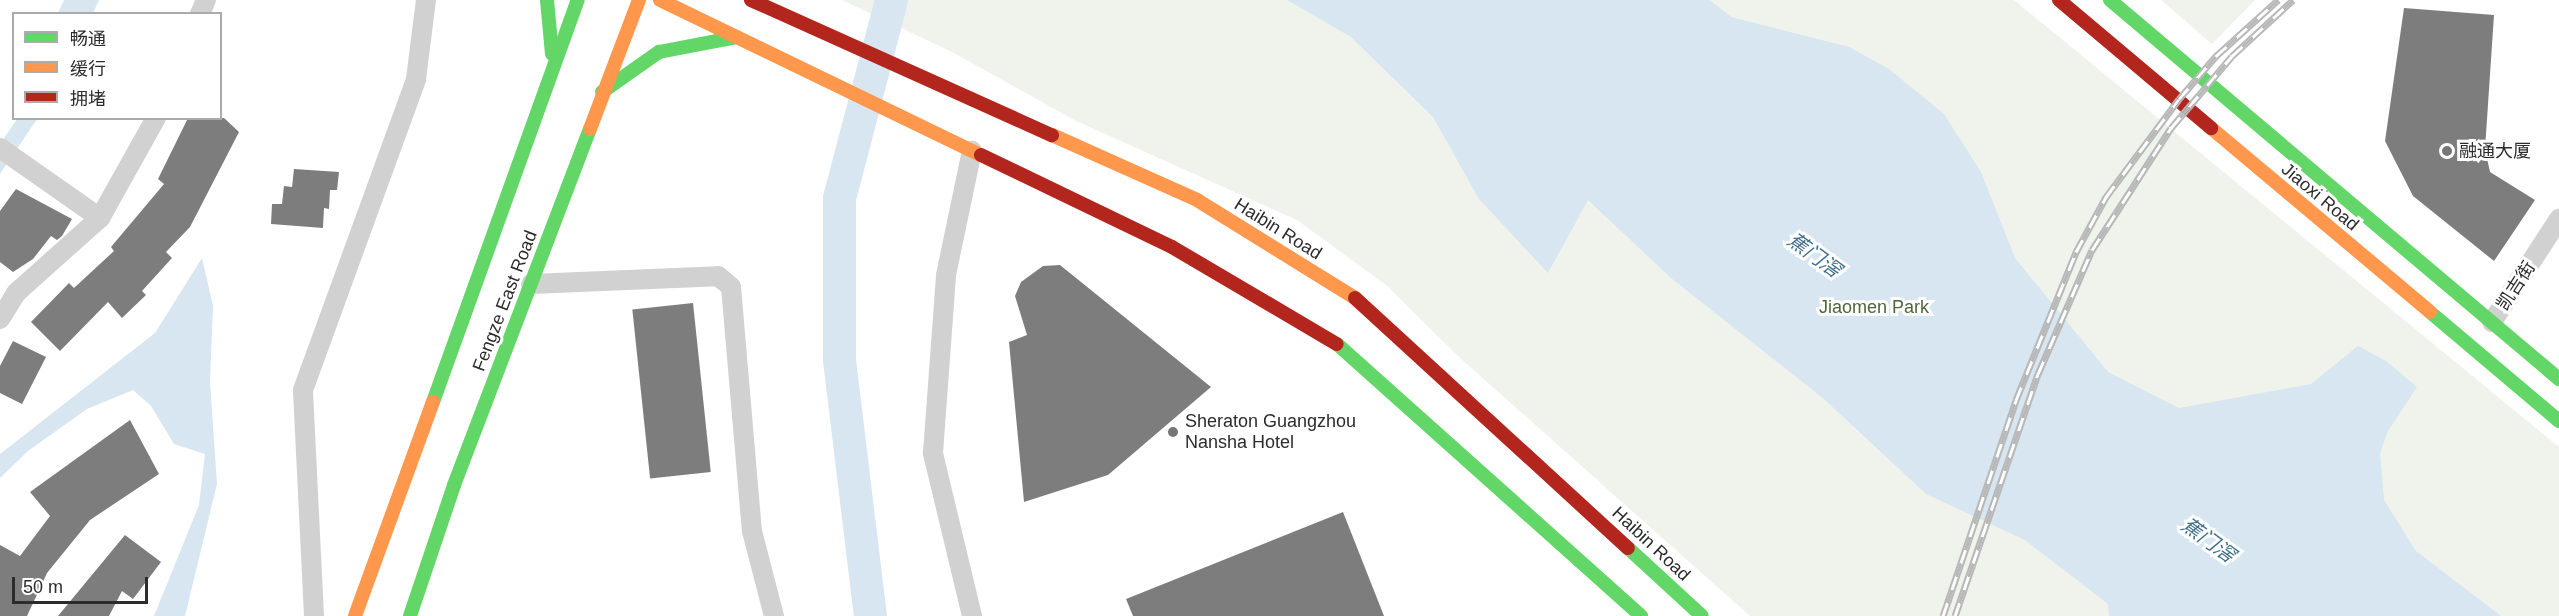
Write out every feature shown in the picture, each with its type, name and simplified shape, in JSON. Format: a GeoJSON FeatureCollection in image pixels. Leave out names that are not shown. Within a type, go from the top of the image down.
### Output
{"type":"FeatureCollection","features":[{"type":"Feature","properties":{"kind":"street"},"geometry":{"type":"LineString","coordinates":[[314,616],[303,390],[416,79],[426,0]]}},
{"type":"Feature","properties":{"kind":"street"},"geometry":{"type":"LineString","coordinates":[[547,0],[552,21],[551,73]]}},
{"type":"Feature","properties":{"kind":"street","name":"Fengze East Road"},"geometry":{"type":"LineString","coordinates":[[355,616],[578,0]]}},
{"type":"Feature","properties":{"kind":"street","name":"Fengze East Road"},"geometry":{"type":"LineString","coordinates":[[410,616],[600,93],[639,0]]}},
{"type":"Feature","properties":{"kind":"street"},"geometry":{"type":"LineString","coordinates":[[660,0],[1172,247],[1325,334],[1641,616]]}},
{"type":"Feature","properties":{"kind":"street","name":"Haibin Road"},"geometry":{"type":"LineString","coordinates":[[753,0],[1197,200],[1356,299],[1702,616]]}},
{"type":"Feature","properties":{"kind":"street","name":"Jiaoxi Road"},"geometry":{"type":"LineString","coordinates":[[2059,0],[2559,421]]}},
{"type":"Feature","properties":{"kind":"street","name":"Jiaoxi Road"},"geometry":{"type":"LineString","coordinates":[[2110,0],[2559,379]]}},
{"type":"Feature","properties":{"kind":"street"},"geometry":{"type":"LineString","coordinates":[[600,93],[659,52],[737,38]]}},
{"type":"Feature","properties":{"kind":"street"},"geometry":{"type":"LineString","coordinates":[[0,319],[16,293],[100,218],[155,120]]}},
{"type":"Feature","properties":{"kind":"street"},"geometry":{"type":"LineString","coordinates":[[0,148],[24,168],[100,218]]}},
{"type":"Feature","properties":{"kind":"street"},"geometry":{"type":"LineString","coordinates":[[972,151],[946,275],[933,453],[972,616]]}},
{"type":"Feature","properties":{"kind":"street","name":"凯吉街"},"geometry":{"type":"LineString","coordinates":[[2492,322],[2559,219]]}},
{"type":"Feature","properties":{"kind":"street"},"geometry":{"type":"LineString","coordinates":[[531,284],[718,276],[731,286],[752,531],[774,616]]}},
{"type":"Feature","properties":{"kind":"green space","name":"Jiaomen Park"},"geometry":{"type":"Polygon","coordinates":[[[842,0],[2014,0],[2559,447],[2559,616],[1750,616],[1459,357],[1386,285],[1297,220],[1076,121],[954,53],[842,0]]]}},
{"type":"Feature","properties":{"kind":"green space"},"geometry":{"type":"Polygon","coordinates":[[[2161,0],[2255,0],[2212,44],[2161,0]]]}},
{"type":"Feature","properties":{"kind":"water"},"geometry":{"type":"Polygon","coordinates":[[[64,0],[99,0],[93,12],[58,12],[64,0]]]}},
{"type":"Feature","properties":{"kind":"water","name":"蕉门滘"},"geometry":{"type":"Polygon","coordinates":[[[1287,0],[1710,0],[1731,17],[1849,47],[1889,69],[1944,114],[1981,172],[2015,258],[2108,372],[2179,408],[2311,384],[2358,346],[2386,361],[2417,387],[2388,431],[2380,453],[2384,500],[2416,551],[2501,616],[2109,616],[2108,604],[2025,540],[1926,494],[1824,399],[1671,278],[1588,200],[1548,273],[1479,199],[1433,117],[1351,37],[1287,0]]]}},
{"type":"Feature","properties":{"kind":"water"},"geometry":{"type":"Polygon","coordinates":[[[16,120],[36,120],[0,174],[0,144],[16,120]]]}},
{"type":"Feature","properties":{"kind":"water"},"geometry":{"type":"Polygon","coordinates":[[[202,258],[213,306],[210,382],[217,484],[185,616],[154,616],[199,505],[205,454],[174,444],[151,406],[133,390],[87,409],[28,451],[0,478],[0,454],[155,333],[202,258]]]}},
{"type":"Feature","properties":{"kind":"building"},"geometry":{"type":"Polygon","coordinates":[[[2404,8],[2494,15],[2485,149],[2490,172],[2535,200],[2494,261],[2413,196],[2385,141],[2404,8]]]}},
{"type":"Feature","properties":{"kind":"building"},"geometry":{"type":"Polygon","coordinates":[[[224,118],[239,132],[190,227],[166,252],[172,258],[142,291],[146,295],[122,318],[108,302],[60,351],[31,322],[69,283],[74,288],[114,251],[111,247],[164,184],[158,179],[187,120],[222,120],[224,118]]]}},
{"type":"Feature","properties":{"kind":"building"},"geometry":{"type":"Polygon","coordinates":[[[294,169],[339,172],[337,190],[330,190],[329,209],[324,208],[323,228],[271,224],[272,204],[282,204],[284,186],[292,187],[294,169]]]}},
{"type":"Feature","properties":{"kind":"building"},"geometry":{"type":"Polygon","coordinates":[[[16,189],[72,219],[62,236],[57,240],[51,236],[33,259],[13,272],[0,262],[0,211],[16,189]]]}},
{"type":"Feature","properties":{"kind":"building"},"geometry":{"type":"Polygon","coordinates":[[[1060,265],[1211,387],[1108,475],[1024,502],[1009,342],[1027,335],[1015,296],[1021,282],[1043,266],[1060,265]]]}},
{"type":"Feature","properties":{"kind":"building"},"geometry":{"type":"Polygon","coordinates":[[[693,303],[711,472],[650,478],[632,309],[693,303]]]}},
{"type":"Feature","properties":{"kind":"building"},"geometry":{"type":"Polygon","coordinates":[[[13,341],[46,357],[22,404],[0,393],[0,366],[13,341]]]}},
{"type":"Feature","properties":{"kind":"building"},"geometry":{"type":"Polygon","coordinates":[[[130,420],[159,474],[90,520],[47,573],[27,616],[0,616],[0,545],[20,556],[50,516],[30,492],[130,420]]]}},
{"type":"Feature","properties":{"kind":"building"},"geometry":{"type":"Polygon","coordinates":[[[1343,512],[1384,616],[1133,616],[1126,599],[1343,512]]]}},
{"type":"Feature","properties":{"kind":"building"},"geometry":{"type":"Polygon","coordinates":[[[125,535],[161,562],[133,599],[122,591],[109,616],[58,616],[125,535]]]}},
{"type":"Feature","properties":{"kind":"waterway"},"geometry":{"type":"LineString","coordinates":[[870,616],[839,359],[839,198],[891,0]]}},
{"type":"Feature","properties":{"kind":"railway"},"geometry":{"type":"LineString","coordinates":[[1943,616],[2016,400],[2076,252],[2106,197],[2179,99],[2216,56],[2278,0]]}},
{"type":"Feature","properties":{"kind":"railway"},"geometry":{"type":"LineString","coordinates":[[1955,616],[2038,374],[2092,250],[2171,128],[2232,56],[2293,0]]}},
{"type":"Feature","properties":{"kind":"traffic: fast"},"geometry":{"type":"LineString","coordinates":[[547,0],[552,54]]}},
{"type":"Feature","properties":{"kind":"traffic: fast"},"geometry":{"type":"LineString","coordinates":[[433,402],[578,0]]}},
{"type":"Feature","properties":{"kind":"traffic: fast"},"geometry":{"type":"LineString","coordinates":[[2110,0],[2559,379]]}},
{"type":"Feature","properties":{"kind":"traffic: fast"},"geometry":{"type":"LineString","coordinates":[[602,92],[659,52],[737,37]]}},
{"type":"Feature","properties":{"kind":"traffic: fast"},"geometry":{"type":"LineString","coordinates":[[410,616],[454,485],[590,129]]}},
{"type":"Feature","properties":{"kind":"traffic: fast"},"geometry":{"type":"LineString","coordinates":[[2430,312],[2559,421]]}},
{"type":"Feature","properties":{"kind":"traffic: fast"},"geometry":{"type":"LineString","coordinates":[[1337,344],[1641,616]]}},
{"type":"Feature","properties":{"kind":"traffic: fast"},"geometry":{"type":"LineString","coordinates":[[1628,548],[1702,616]]}},
{"type":"Feature","properties":{"kind":"traffic: slow"},"geometry":{"type":"LineString","coordinates":[[590,129],[639,0]]}},
{"type":"Feature","properties":{"kind":"traffic: slow"},"geometry":{"type":"LineString","coordinates":[[660,0],[981,155]]}},
{"type":"Feature","properties":{"kind":"traffic: slow"},"geometry":{"type":"LineString","coordinates":[[2211,128],[2430,312]]}},
{"type":"Feature","properties":{"kind":"traffic: slow"},"geometry":{"type":"LineString","coordinates":[[1052,135],[1197,200],[1355,298]]}},
{"type":"Feature","properties":{"kind":"traffic: slow"},"geometry":{"type":"LineString","coordinates":[[355,616],[433,402]]}},
{"type":"Feature","properties":{"kind":"traffic: jam"},"geometry":{"type":"LineString","coordinates":[[751,0],[1052,135]]}},
{"type":"Feature","properties":{"kind":"traffic: jam"},"geometry":{"type":"LineString","coordinates":[[2059,0],[2211,128]]}},
{"type":"Feature","properties":{"kind":"traffic: jam"},"geometry":{"type":"LineString","coordinates":[[981,155],[1172,247],[1337,344]]}},
{"type":"Feature","properties":{"kind":"traffic: jam"},"geometry":{"type":"LineString","coordinates":[[1355,298],[1628,548]]}},
{"type":"Feature","properties":{"kind":"place","name":"融通大厦"},"geometry":{"type":"Point","coordinates":[2447,151]}},
{"type":"Feature","properties":{"kind":"place","name":"Sheraton Guangzhou Nansha Hotel"},"geometry":{"type":"Point","coordinates":[1173,432]}}]}
